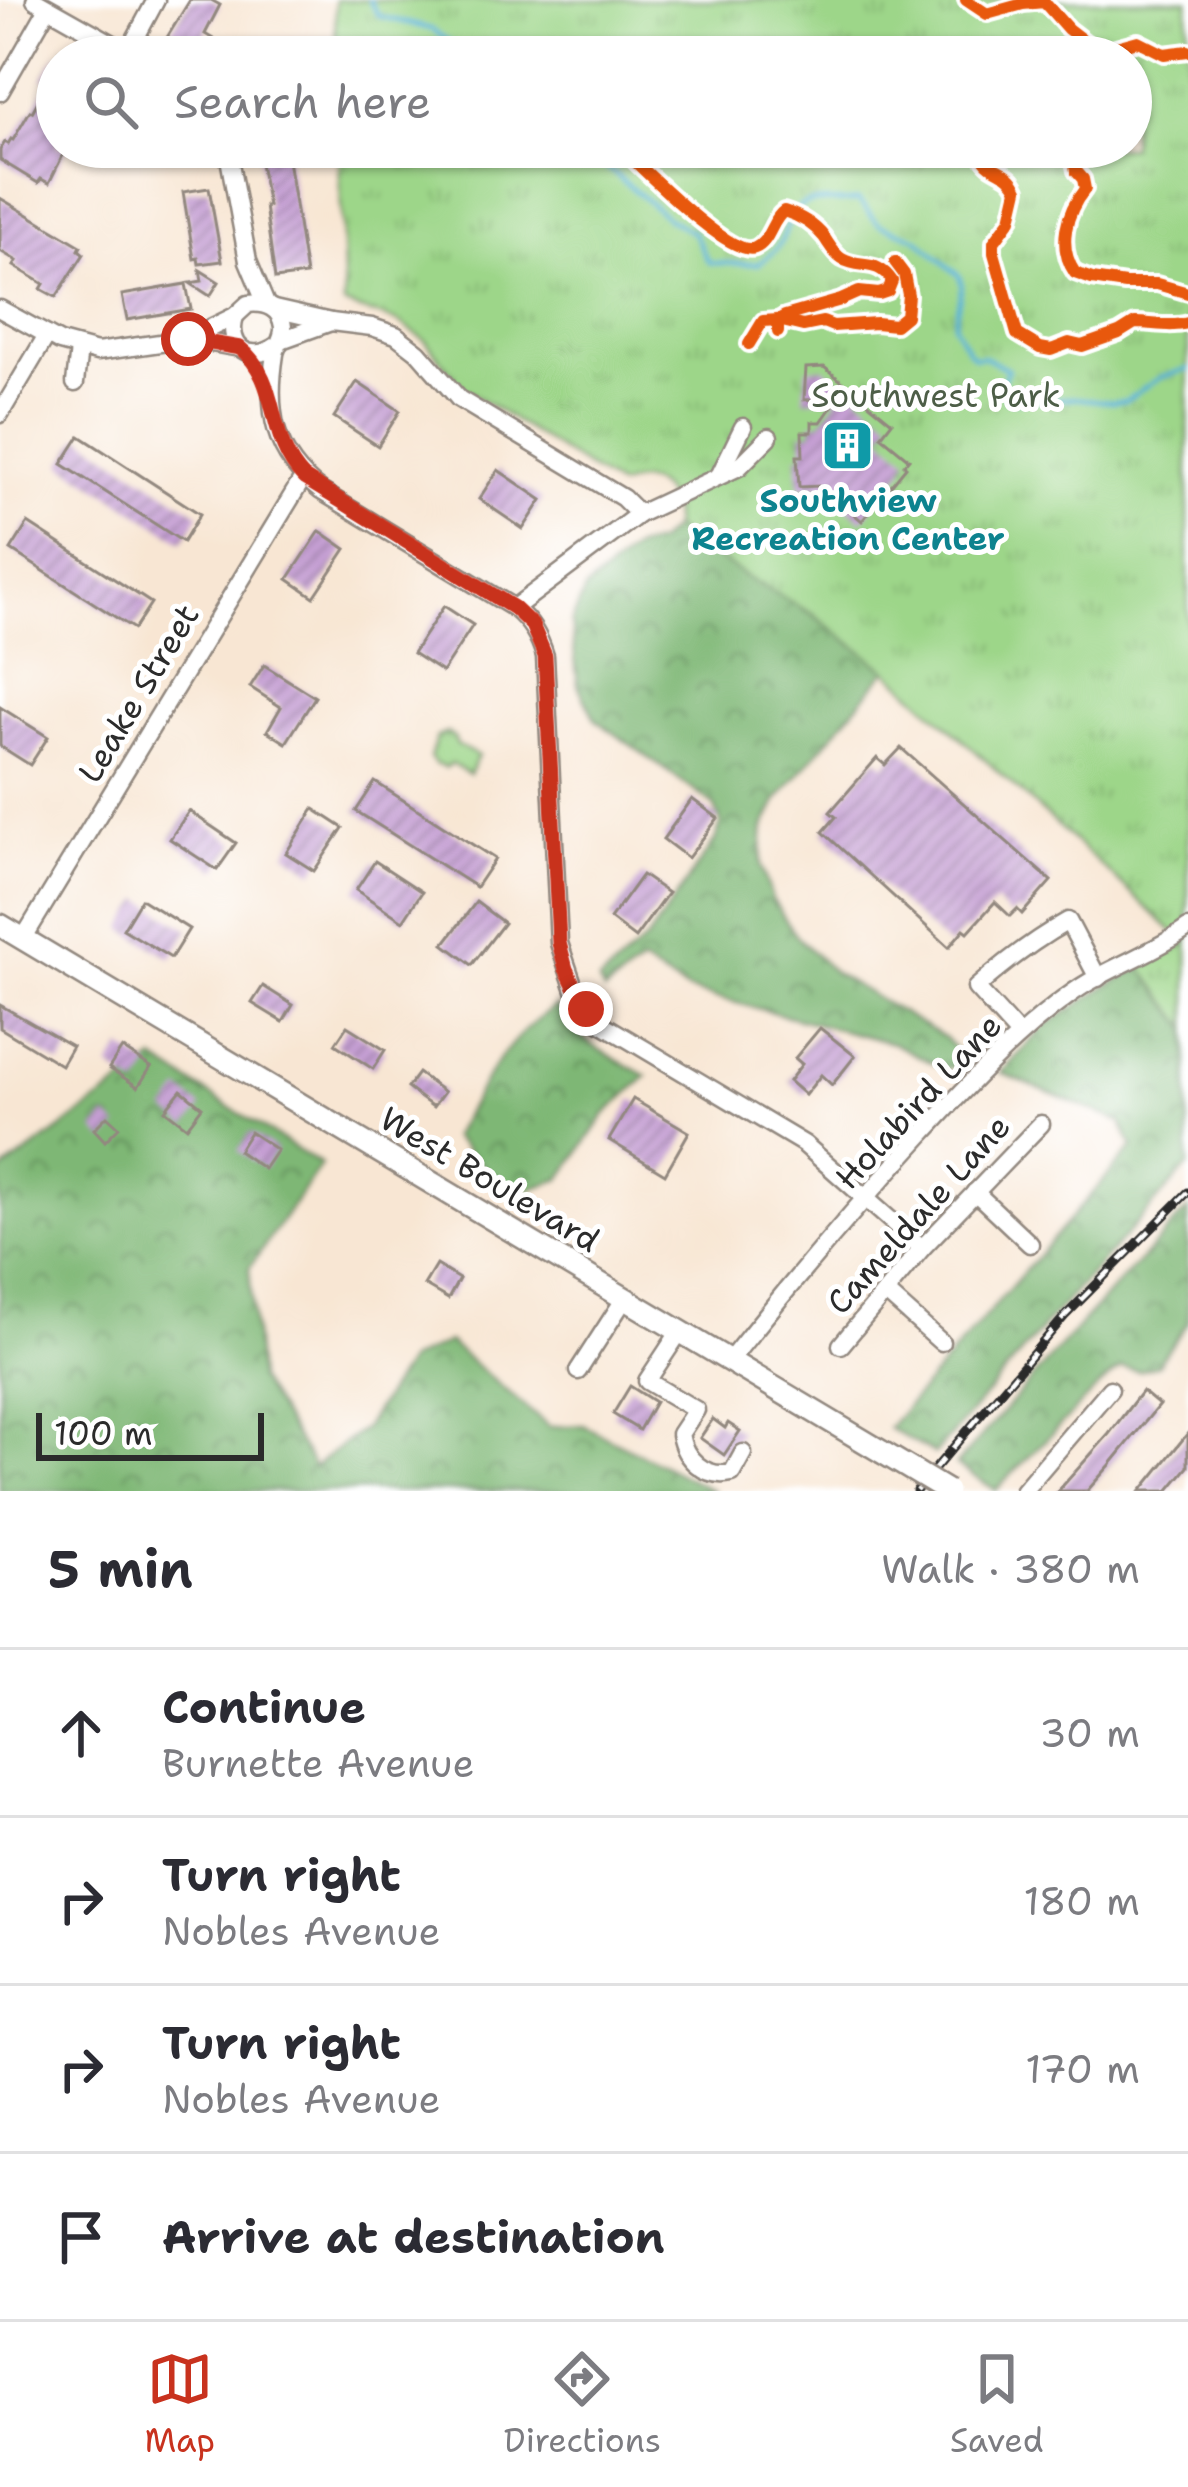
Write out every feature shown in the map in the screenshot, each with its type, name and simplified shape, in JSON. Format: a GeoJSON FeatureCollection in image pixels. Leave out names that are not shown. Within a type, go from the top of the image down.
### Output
{"type":"FeatureCollection","features":[{"type":"Feature","properties":{"kind":"main road","name":"West Boulevard"},"geometry":{"type":"LineString","coordinates":[[0,925],[947,1491]]}},
{"type":"Feature","properties":{"kind":"street"},"geometry":{"type":"LineString","coordinates":[[140,36],[155,0]]}},
{"type":"Feature","properties":{"kind":"street"},"geometry":{"type":"LineString","coordinates":[[0,92],[42,4],[98,36]]}},
{"type":"Feature","properties":{"kind":"street"},"geometry":{"type":"LineString","coordinates":[[231,168],[248,261],[283,324],[271,393],[285,456],[304,478],[514,608],[532,625],[545,656],[556,921],[566,969],[586,1009],[599,1022],[794,1137],[922,1248]]}},
{"type":"Feature","properties":{"kind":"street"},"geometry":{"type":"LineString","coordinates":[[248,261],[232,334],[271,393]]}},
{"type":"Feature","properties":{"kind":"street"},"geometry":{"type":"LineString","coordinates":[[0,309],[79,349],[115,351],[188,339],[248,304],[372,327],[395,335],[418,352],[458,399],[623,498],[639,514]]}},
{"type":"Feature","properties":{"kind":"street"},"geometry":{"type":"LineString","coordinates":[[188,339],[262,354],[331,322]]}},
{"type":"Feature","properties":{"kind":"street"},"geometry":{"type":"LineString","coordinates":[[0,414],[47,335]]}},
{"type":"Feature","properties":{"kind":"street"},"geometry":{"type":"LineString","coordinates":[[75,383],[79,349]]}},
{"type":"Feature","properties":{"kind":"street"},"geometry":{"type":"LineString","coordinates":[[719,476],[743,427]]}},
{"type":"Feature","properties":{"kind":"street"},"geometry":{"type":"LineString","coordinates":[[514,608],[639,514],[739,467],[769,437]]}},
{"type":"Feature","properties":{"kind":"street","name":"Leake Street"},"geometry":{"type":"LineString","coordinates":[[23,939],[304,478]]}},
{"type":"Feature","properties":{"kind":"street"},"geometry":{"type":"LineString","coordinates":[[1019,1035],[976,988],[1038,938],[1068,921],[1098,978]]}},
{"type":"Feature","properties":{"kind":"street","name":"Holabird Lane"},"geometry":{"type":"LineString","coordinates":[[730,1360],[865,1199],[984,1068],[1072,992],[1188,928]]}},
{"type":"Feature","properties":{"kind":"street","name":"Cameldale Lane"},"geometry":{"type":"LineString","coordinates":[[841,1346],[922,1248],[1041,1124]]}},
{"type":"Feature","properties":{"kind":"street"},"geometry":{"type":"LineString","coordinates":[[975,1192],[1030,1244]]}},
{"type":"Feature","properties":{"kind":"street"},"geometry":{"type":"LineString","coordinates":[[885,1292],[941,1342]]}},
{"type":"Feature","properties":{"kind":"street"},"geometry":{"type":"LineString","coordinates":[[578,1372],[626,1298]]}},
{"type":"Feature","properties":{"kind":"street"},"geometry":{"type":"LineString","coordinates":[[680,1331],[647,1381],[696,1410],[680,1434],[691,1461],[723,1476],[732,1473],[743,1453]]}},
{"type":"Feature","properties":{"kind":"street"},"geometry":{"type":"LineString","coordinates":[[1023,1491],[1110,1389]]}},
{"type":"Feature","properties":{"kind":"green space","name":"Southwest Park"},"geometry":{"type":"Polygon","coordinates":[[[335,0],[1188,0],[1188,1028],[1141,968],[1184,945],[1179,937],[887,670],[811,613],[673,528],[670,504],[655,485],[639,481],[618,487],[463,388],[425,340],[399,322],[344,305],[340,168],[1152,168],[1152,36],[336,36],[335,0]]]}},
{"type":"Feature","properties":{"kind":"green space"},"geometry":{"type":"Polygon","coordinates":[[[673,528],[811,613],[887,670],[779,798],[764,827],[761,865],[772,899],[797,937],[834,973],[945,1038],[959,1054],[955,1067],[945,1069],[892,1043],[686,990],[642,963],[604,992],[599,982],[648,938],[716,839],[721,823],[714,805],[595,719],[578,685],[571,623],[585,590],[635,548],[657,543],[673,528]]]}},
{"type":"Feature","properties":{"kind":"green space"},"geometry":{"type":"Polygon","coordinates":[[[447,733],[457,745],[478,756],[469,774],[451,764],[445,768],[435,764],[430,757],[437,737],[447,733]]]}},
{"type":"Feature","properties":{"kind":"green space"},"geometry":{"type":"Polygon","coordinates":[[[1141,968],[1188,1028],[1188,1167],[935,1454],[888,1428],[1133,1147],[1121,1122],[1001,1073],[1045,1026],[1141,968]]]}},
{"type":"Feature","properties":{"kind":"green space"},"geometry":{"type":"Polygon","coordinates":[[[557,1006],[584,1039],[647,1076],[605,1115],[561,1179],[522,1192],[487,1170],[452,1137],[509,1048],[557,1006]]]}},
{"type":"Feature","properties":{"kind":"green space"},"geometry":{"type":"Polygon","coordinates":[[[155,1060],[321,1165],[249,1268],[258,1379],[314,1467],[364,1428],[408,1361],[448,1342],[549,1427],[583,1425],[714,1491],[0,1491],[0,1173],[155,1060]]]}},
{"type":"Feature","properties":{"kind":"green space"},"geometry":{"type":"Polygon","coordinates":[[[1188,1209],[1188,1322],[1157,1365],[1139,1371],[1121,1368],[996,1490],[956,1465],[1085,1319],[1188,1209]]]}},
{"type":"Feature","properties":{"kind":"building"},"geometry":{"type":"Polygon","coordinates":[[[190,0],[220,5],[205,34],[208,36],[168,36],[190,0]]]}},
{"type":"Feature","properties":{"kind":"building"},"geometry":{"type":"Polygon","coordinates":[[[36,105],[36,168],[56,168],[49,183],[41,179],[38,183],[0,160],[5,142],[13,140],[36,105]]]}},
{"type":"Feature","properties":{"kind":"building"},"geometry":{"type":"Polygon","coordinates":[[[261,168],[289,168],[306,275],[275,279],[261,168]]]}},
{"type":"Feature","properties":{"kind":"building"},"geometry":{"type":"Polygon","coordinates":[[[209,188],[222,261],[199,264],[194,259],[183,192],[209,188]]]}},
{"type":"Feature","properties":{"kind":"building"},"geometry":{"type":"Polygon","coordinates":[[[0,198],[81,246],[84,254],[56,297],[0,251],[0,198]]]}},
{"type":"Feature","properties":{"kind":"building"},"geometry":{"type":"Polygon","coordinates":[[[200,270],[219,282],[210,296],[190,283],[202,281],[200,270]]]}},
{"type":"Feature","properties":{"kind":"building"},"geometry":{"type":"Polygon","coordinates":[[[186,284],[191,309],[127,320],[122,295],[186,284]]]}},
{"type":"Feature","properties":{"kind":"building","name":"Southview Recreation Center"},"geometry":{"type":"Polygon","coordinates":[[[824,367],[892,422],[881,436],[909,459],[862,521],[820,486],[799,487],[797,456],[803,456],[802,432],[812,432],[812,422],[821,422],[838,398],[804,400],[806,368],[824,367]]]}},
{"type":"Feature","properties":{"kind":"building"},"geometry":{"type":"Polygon","coordinates":[[[357,382],[400,411],[378,446],[334,417],[357,382]]]}},
{"type":"Feature","properties":{"kind":"building"},"geometry":{"type":"Polygon","coordinates":[[[80,436],[200,514],[183,542],[62,464],[80,436]]]}},
{"type":"Feature","properties":{"kind":"building"},"geometry":{"type":"Polygon","coordinates":[[[498,470],[542,500],[523,529],[479,499],[498,470]]]}},
{"type":"Feature","properties":{"kind":"building"},"geometry":{"type":"Polygon","coordinates":[[[28,523],[151,603],[134,629],[11,550],[28,523]]]}},
{"type":"Feature","properties":{"kind":"building"},"geometry":{"type":"Polygon","coordinates":[[[320,531],[346,549],[314,597],[288,579],[320,531]]]}},
{"type":"Feature","properties":{"kind":"building"},"geometry":{"type":"Polygon","coordinates":[[[444,606],[473,625],[442,672],[413,653],[444,606]]]}},
{"type":"Feature","properties":{"kind":"building"},"geometry":{"type":"Polygon","coordinates":[[[264,665],[315,697],[286,743],[267,731],[281,707],[250,687],[264,665]]]}},
{"type":"Feature","properties":{"kind":"building"},"geometry":{"type":"Polygon","coordinates":[[[0,707],[48,737],[30,765],[0,746],[0,707]]]}},
{"type":"Feature","properties":{"kind":"building"},"geometry":{"type":"Polygon","coordinates":[[[901,748],[1051,881],[1022,914],[1017,909],[1010,916],[995,902],[949,947],[823,832],[836,817],[830,812],[877,758],[885,765],[901,748]]]}},
{"type":"Feature","properties":{"kind":"building"},"geometry":{"type":"Polygon","coordinates":[[[375,782],[495,859],[476,887],[356,811],[375,782]]]}},
{"type":"Feature","properties":{"kind":"building"},"geometry":{"type":"Polygon","coordinates":[[[692,799],[718,818],[688,858],[663,839],[692,799]]]}},
{"type":"Feature","properties":{"kind":"building"},"geometry":{"type":"Polygon","coordinates":[[[314,809],[343,828],[314,871],[286,853],[314,809]]]}},
{"type":"Feature","properties":{"kind":"building"},"geometry":{"type":"Polygon","coordinates":[[[189,811],[236,843],[217,870],[170,839],[189,811]]]}},
{"type":"Feature","properties":{"kind":"building"},"geometry":{"type":"Polygon","coordinates":[[[375,861],[422,892],[403,921],[356,890],[375,861]]]}},
{"type":"Feature","properties":{"kind":"building"},"geometry":{"type":"Polygon","coordinates":[[[642,875],[668,893],[635,938],[610,919],[642,875]]]}},
{"type":"Feature","properties":{"kind":"building"},"geometry":{"type":"Polygon","coordinates":[[[141,899],[189,929],[171,958],[123,929],[141,899]]]}},
{"type":"Feature","properties":{"kind":"building"},"geometry":{"type":"Polygon","coordinates":[[[476,902],[504,923],[472,965],[444,944],[476,902]]]}},
{"type":"Feature","properties":{"kind":"building"},"geometry":{"type":"Polygon","coordinates":[[[263,986],[293,1005],[283,1022],[252,1003],[263,986]]]}},
{"type":"Feature","properties":{"kind":"building"},"geometry":{"type":"Polygon","coordinates":[[[0,1005],[72,1046],[61,1065],[0,1028],[0,1005]]]}},
{"type":"Feature","properties":{"kind":"building"},"geometry":{"type":"Polygon","coordinates":[[[347,1026],[385,1050],[373,1069],[335,1044],[347,1026]]]}},
{"type":"Feature","properties":{"kind":"building"},"geometry":{"type":"Polygon","coordinates":[[[820,1028],[855,1056],[832,1085],[821,1075],[805,1095],[789,1081],[802,1064],[795,1058],[820,1028]]]}},
{"type":"Feature","properties":{"kind":"building"},"geometry":{"type":"Polygon","coordinates":[[[122,1048],[151,1067],[138,1087],[109,1068],[122,1048]]]}},
{"type":"Feature","properties":{"kind":"building"},"geometry":{"type":"Polygon","coordinates":[[[418,1073],[444,1092],[433,1107],[407,1088],[418,1073]]]}},
{"type":"Feature","properties":{"kind":"building"},"geometry":{"type":"Polygon","coordinates":[[[181,1090],[202,1107],[187,1127],[165,1110],[181,1090]]]}},
{"type":"Feature","properties":{"kind":"building"},"geometry":{"type":"Polygon","coordinates":[[[633,1099],[689,1132],[665,1174],[609,1140],[633,1099]]]}},
{"type":"Feature","properties":{"kind":"building"},"geometry":{"type":"Polygon","coordinates":[[[107,1116],[119,1127],[105,1141],[94,1129],[107,1116]]]}},
{"type":"Feature","properties":{"kind":"building"},"geometry":{"type":"Polygon","coordinates":[[[250,1132],[277,1150],[264,1169],[238,1151],[250,1132]]]}},
{"type":"Feature","properties":{"kind":"building"},"geometry":{"type":"Polygon","coordinates":[[[436,1265],[459,1279],[448,1299],[424,1285],[436,1265]]]}},
{"type":"Feature","properties":{"kind":"building"},"geometry":{"type":"Polygon","coordinates":[[[630,1386],[655,1402],[639,1430],[613,1414],[630,1386]]]}},
{"type":"Feature","properties":{"kind":"building"},"geometry":{"type":"Polygon","coordinates":[[[1142,1391],[1159,1405],[1110,1465],[1087,1491],[1058,1491],[1109,1434],[1142,1391]]]}},
{"type":"Feature","properties":{"kind":"building"},"geometry":{"type":"Polygon","coordinates":[[[713,1419],[740,1431],[724,1455],[700,1438],[713,1419]]]}},
{"type":"Feature","properties":{"kind":"building"},"geometry":{"type":"Polygon","coordinates":[[[1188,1433],[1188,1467],[1168,1491],[1141,1491],[1188,1433]]]}},
{"type":"Feature","properties":{"kind":"waterway"},"geometry":{"type":"LineString","coordinates":[[369,0],[379,16],[441,36]]}},
{"type":"Feature","properties":{"kind":"waterway"},"geometry":{"type":"LineString","coordinates":[[607,168],[670,220],[694,233],[711,263],[758,264],[778,246],[801,206],[858,200],[879,224],[916,238],[959,276],[962,285],[954,325],[975,357],[983,356],[1008,369],[1000,387],[1008,400],[1125,401],[1161,377],[1188,369]]}},
{"type":"Feature","properties":{"kind":"railway"},"geometry":{"type":"LineString","coordinates":[[916,1491],[1065,1316],[1188,1192]]}},
{"type":"Feature","properties":{"kind":"cycle path"},"geometry":{"type":"LineString","coordinates":[[966,0],[987,14],[1044,2],[1077,36]]}},
{"type":"Feature","properties":{"kind":"cycle path"},"geometry":{"type":"LineString","coordinates":[[1152,48],[1164,54],[1188,51]]}},
{"type":"Feature","properties":{"kind":"cycle path"},"geometry":{"type":"LineString","coordinates":[[642,168],[707,226],[743,248],[755,248],[764,241],[784,211],[815,228],[842,259],[875,267],[892,281],[888,291],[879,294],[859,292],[785,316],[778,320],[778,332]]}},
{"type":"Feature","properties":{"kind":"cycle path"},"geometry":{"type":"LineString","coordinates":[[994,168],[1010,177],[1018,189],[1011,219],[994,242],[1017,334],[1051,350],[1069,343],[1082,346],[1135,323],[1188,323]]}},
{"type":"Feature","properties":{"kind":"cycle path"},"geometry":{"type":"LineString","coordinates":[[1075,168],[1085,189],[1073,208],[1065,241],[1075,273],[1188,293]]}},
{"type":"Feature","properties":{"kind":"cycle path"},"geometry":{"type":"LineString","coordinates":[[749,344],[763,321],[803,326],[823,322],[895,325],[906,316],[908,295],[904,274],[895,262]]}},
{"type":"Feature","properties":{"kind":"place","name":"Southview Recreation Center"},"geometry":{"type":"Point","coordinates":[848,446]}},
{"type":"Feature","properties":{"kind":"route"},"geometry":{"type":"LineString","coordinates":[[188,339],[247,352],[271,393],[285,456],[304,478],[514,608],[532,625],[545,656],[559,943],[586,1009]]}}]}
